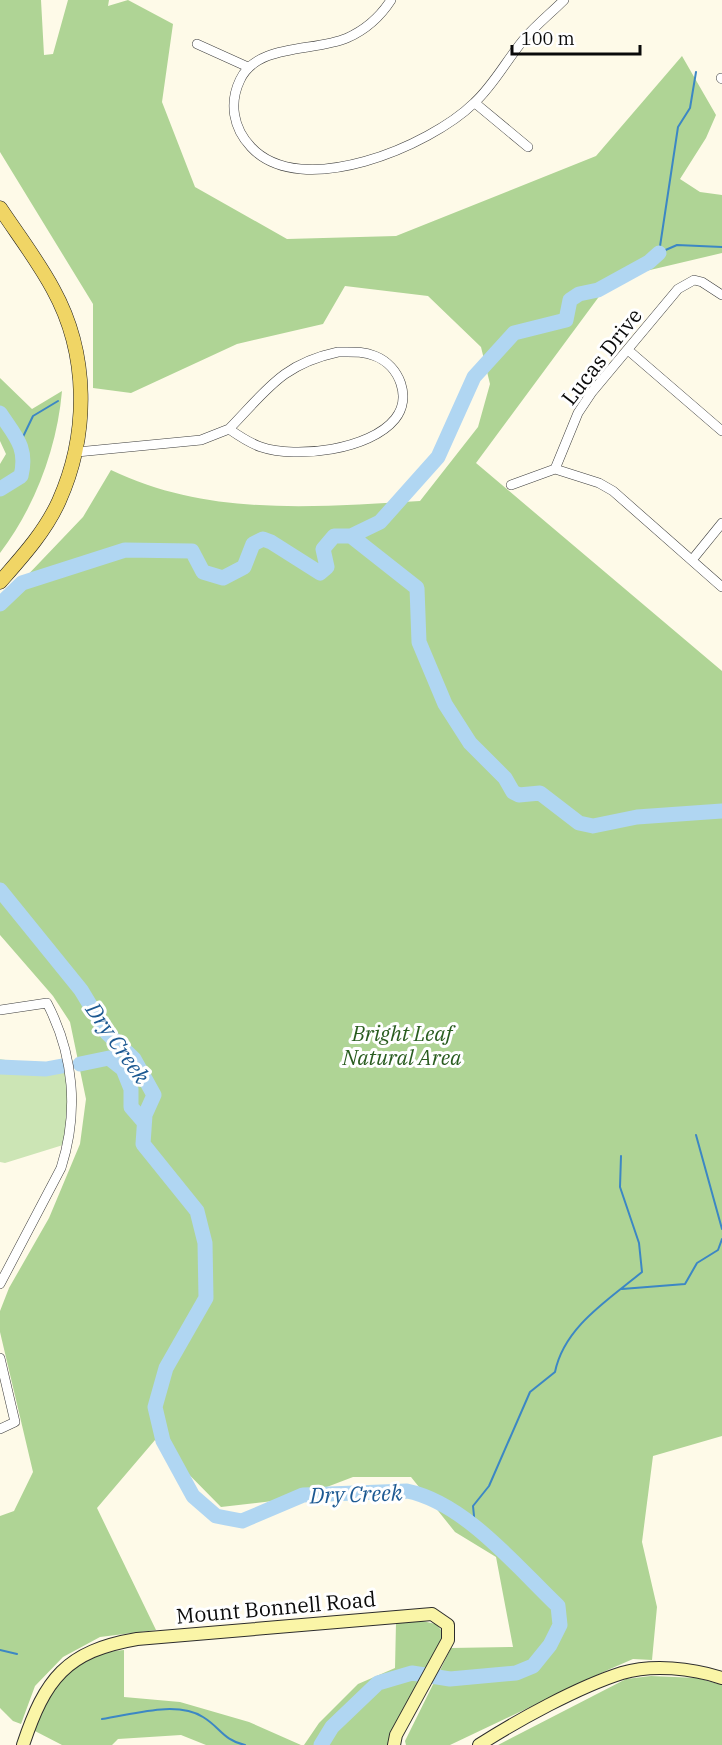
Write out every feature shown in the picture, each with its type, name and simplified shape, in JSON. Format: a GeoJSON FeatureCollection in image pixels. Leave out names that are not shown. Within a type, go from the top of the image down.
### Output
{"type":"FeatureCollection","features":[{"type":"Feature","properties":{"kind":"main road"},"geometry":{"type":"LineString","coordinates":[[0,208],[53,289],[70,329],[78,367],[82,409],[77,452],[58,502],[34,542],[0,582]]}},
{"type":"Feature","properties":{"kind":"street"},"geometry":{"type":"LineString","coordinates":[[391,0],[377,18],[347,38],[276,54],[248,67],[234,97],[236,125],[255,151],[269,161],[285,167],[333,167],[361,162],[394,152],[443,127],[475,103],[526,37],[564,0]]}},
{"type":"Feature","properties":{"kind":"street"},"geometry":{"type":"LineString","coordinates":[[197,44],[248,67]]}},
{"type":"Feature","properties":{"kind":"street"},"geometry":{"type":"LineString","coordinates":[[475,103],[528,147]]}},
{"type":"Feature","properties":{"kind":"street","name":"Lucas Drive"},"geometry":{"type":"LineString","coordinates":[[555,469],[578,413],[592,392],[678,289],[694,280],[702,282],[722,295]]}},
{"type":"Feature","properties":{"kind":"street"},"geometry":{"type":"LineString","coordinates":[[628,350],[722,431]]}},
{"type":"Feature","properties":{"kind":"street"},"geometry":{"type":"LineString","coordinates":[[77,452],[201,440],[229,429],[292,367],[338,352],[357,352],[376,356],[397,373],[405,397],[401,411],[381,431],[358,443],[336,449],[277,451],[248,442],[229,429]]}},
{"type":"Feature","properties":{"kind":"street"},"geometry":{"type":"LineString","coordinates":[[511,485],[555,469],[599,483],[613,491],[722,587]]}},
{"type":"Feature","properties":{"kind":"street"},"geometry":{"type":"LineString","coordinates":[[692,560],[722,523]]}},
{"type":"Feature","properties":{"kind":"street"},"geometry":{"type":"LineString","coordinates":[[0,1010],[47,1003],[59,1027],[70,1071],[70,1130],[61,1168],[0,1284]]}},
{"type":"Feature","properties":{"kind":"street"},"geometry":{"type":"LineString","coordinates":[[0,1358],[15,1422],[0,1429]]}},
{"type":"Feature","properties":{"kind":"street","name":"Mount Bonnell Road"},"geometry":{"type":"LineString","coordinates":[[23,1745],[33,1714],[56,1676],[85,1654],[103,1645],[432,1614],[444,1619],[449,1632],[448,1640],[434,1670],[396,1735],[394,1745]]}},
{"type":"Feature","properties":{"kind":"street"},"geometry":{"type":"LineString","coordinates":[[478,1745],[514,1723],[623,1673],[647,1669],[682,1670],[722,1678]]}},
{"type":"Feature","properties":{"kind":"green space","name":"Bright Leaf Natural Area"},"geometry":{"type":"Polygon","coordinates":[[[0,0],[41,0],[44,55],[53,54],[68,0],[109,0],[108,6],[128,0],[173,24],[162,102],[195,187],[287,239],[396,236],[596,156],[682,56],[716,115],[706,138],[680,179],[700,192],[722,195],[722,253],[612,279],[476,463],[722,671],[722,1436],[653,1456],[642,1542],[657,1607],[652,1660],[633,1659],[450,1745],[406,1745],[405,1741],[451,1648],[513,1647],[496,1557],[455,1532],[411,1477],[353,1477],[298,1498],[221,1507],[155,1440],[97,1508],[156,1630],[100,1637],[63,1657],[35,1686],[21,1724],[13,1721],[0,1708],[0,1516],[14,1511],[33,1472],[0,1332],[0,1311],[9,1288],[49,1218],[80,1144],[86,1099],[70,1022],[53,996],[0,935],[0,604],[83,517],[111,470],[148,485],[186,496],[224,502],[302,506],[420,501],[478,427],[490,384],[481,347],[428,296],[345,286],[323,324],[237,344],[131,393],[93,388],[93,304],[0,152],[0,0]]]}},
{"type":"Feature","properties":{"kind":"green space"},"geometry":{"type":"Polygon","coordinates":[[[0,378],[32,409],[62,391],[55,434],[34,497],[0,553],[0,464],[6,454],[0,441],[0,378]]]}},
{"type":"Feature","properties":{"kind":"green space"},"geometry":{"type":"Polygon","coordinates":[[[0,1059],[67,1071],[69,1105],[63,1145],[5,1163],[0,1162],[0,1059]]]}},
{"type":"Feature","properties":{"kind":"green space"},"geometry":{"type":"Polygon","coordinates":[[[422,1621],[436,1624],[441,1630],[441,1646],[390,1735],[388,1745],[304,1745],[319,1723],[358,1684],[395,1668],[396,1623],[422,1621]]]}},
{"type":"Feature","properties":{"kind":"green space"},"geometry":{"type":"Polygon","coordinates":[[[124,1650],[124,1697],[180,1702],[249,1722],[301,1745],[206,1745],[181,1735],[118,1739],[112,1745],[62,1745],[33,1730],[56,1687],[77,1665],[106,1653],[124,1650]]]}},
{"type":"Feature","properties":{"kind":"green space"},"geometry":{"type":"Polygon","coordinates":[[[651,1676],[697,1678],[722,1685],[722,1745],[498,1745],[626,1679],[651,1676]]]}},
{"type":"Feature","properties":{"kind":"waterway"},"geometry":{"type":"LineString","coordinates":[[659,253],[678,127],[690,108],[696,72]]}},
{"type":"Feature","properties":{"kind":"waterway"},"geometry":{"type":"LineString","coordinates":[[661,252],[677,245],[722,247]]}},
{"type":"Feature","properties":{"kind":"waterway"},"geometry":{"type":"LineString","coordinates":[[0,604],[22,583],[125,550],[192,551],[203,572],[223,578],[244,567],[253,544],[263,539],[320,573],[327,567],[323,549],[334,536],[351,536],[380,522],[438,457],[474,377],[514,333],[566,320],[570,300],[579,294],[598,290],[649,262],[659,253]]}},
{"type":"Feature","properties":{"kind":"waterway"},"geometry":{"type":"LineString","coordinates":[[20,443],[33,416],[58,401]]}},
{"type":"Feature","properties":{"kind":"waterway","name":"Dry Creek"},"geometry":{"type":"LineString","coordinates":[[0,413],[19,442],[23,457],[21,476],[0,489]]}},
{"type":"Feature","properties":{"kind":"waterway"},"geometry":{"type":"LineString","coordinates":[[351,536],[417,588],[419,642],[445,704],[470,743],[505,778],[513,792],[519,795],[540,793],[579,823],[593,826],[637,817],[722,811]]}},
{"type":"Feature","properties":{"kind":"waterway","name":"Dry Creek"},"geometry":{"type":"LineString","coordinates":[[0,890],[81,990],[107,1033],[134,1059],[154,1095],[145,1115],[143,1144],[197,1211],[205,1243],[206,1298],[166,1368],[155,1407],[163,1441],[193,1496],[216,1516],[242,1521],[303,1495],[407,1491],[449,1508],[469,1522],[507,1555],[558,1606],[560,1625],[550,1645],[533,1666],[516,1673],[450,1679],[412,1673],[378,1683],[332,1727],[321,1745]]}},
{"type":"Feature","properties":{"kind":"waterway"},"geometry":{"type":"LineString","coordinates":[[80,1064],[109,1058],[123,1069],[131,1089],[131,1107],[144,1122]]}},
{"type":"Feature","properties":{"kind":"waterway"},"geometry":{"type":"LineString","coordinates":[[0,1067],[46,1069],[62,1066]]}},
{"type":"Feature","properties":{"kind":"waterway"},"geometry":{"type":"LineString","coordinates":[[696,1135],[722,1229]]}},
{"type":"Feature","properties":{"kind":"waterway"},"geometry":{"type":"LineString","coordinates":[[475,1526],[473,1506],[489,1486],[530,1392],[555,1372],[568,1341],[589,1316],[642,1272],[639,1243],[620,1187],[621,1156]]}},
{"type":"Feature","properties":{"kind":"waterway"},"geometry":{"type":"LineString","coordinates":[[622,1289],[685,1284],[697,1263],[718,1250],[722,1239]]}},
{"type":"Feature","properties":{"kind":"waterway"},"geometry":{"type":"LineString","coordinates":[[0,1650],[17,1654]]}},
{"type":"Feature","properties":{"kind":"waterway"},"geometry":{"type":"LineString","coordinates":[[102,1719],[153,1710],[192,1712],[203,1717],[227,1737],[245,1745]]}}]}
